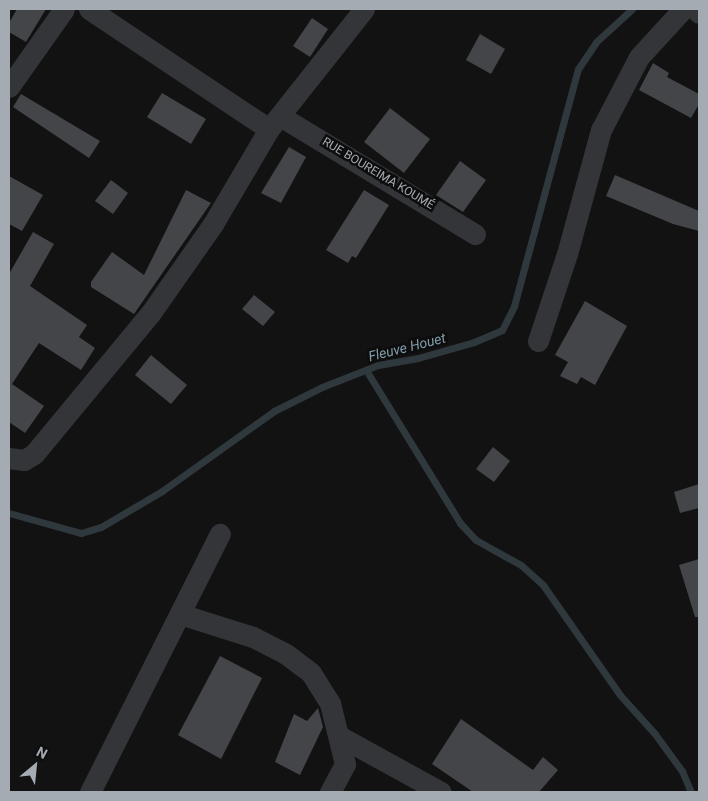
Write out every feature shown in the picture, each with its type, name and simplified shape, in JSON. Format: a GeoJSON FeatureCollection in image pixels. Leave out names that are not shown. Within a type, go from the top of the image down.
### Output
{"type":"FeatureCollection","features":[{"type":"Feature","properties":{"kind":"street"},"geometry":{"type":"LineString","coordinates":[[9,87],[64,9]]}},
{"type":"Feature","properties":{"kind":"street","name":"RUE BOUREIMA KOUMÉ"},"geometry":{"type":"LineString","coordinates":[[89,9],[275,122],[475,234]]}},
{"type":"Feature","properties":{"kind":"street"},"geometry":{"type":"LineString","coordinates":[[9,458],[24,460],[34,454],[150,314],[213,224],[275,122],[364,9]]}},
{"type":"Feature","properties":{"kind":"street"},"geometry":{"type":"LineString","coordinates":[[538,341],[567,254],[601,130],[639,57],[683,9]]}},
{"type":"Feature","properties":{"kind":"street"},"geometry":{"type":"LineString","coordinates":[[698,9],[699,13]]}},
{"type":"Feature","properties":{"kind":"street"},"geometry":{"type":"LineString","coordinates":[[90,792],[220,534]]}},
{"type":"Feature","properties":{"kind":"street"},"geometry":{"type":"LineString","coordinates":[[180,614],[253,637],[286,654],[311,673],[330,703],[340,736],[345,764],[330,792]]}},
{"type":"Feature","properties":{"kind":"street"},"geometry":{"type":"LineString","coordinates":[[340,736],[441,792]]}},
{"type":"Feature","properties":{"kind":"building"},"geometry":{"type":"Polygon","coordinates":[[[17,9],[46,9],[26,42],[9,32],[9,23],[17,9]]]}},
{"type":"Feature","properties":{"kind":"building"},"geometry":{"type":"Polygon","coordinates":[[[312,18],[328,29],[310,57],[293,46],[312,18]]]}},
{"type":"Feature","properties":{"kind":"building"},"geometry":{"type":"Polygon","coordinates":[[[480,34],[505,49],[491,74],[466,60],[480,34]]]}},
{"type":"Feature","properties":{"kind":"building"},"geometry":{"type":"Polygon","coordinates":[[[653,63],[669,73],[667,77],[699,94],[699,104],[691,118],[639,90],[653,63]]]}},
{"type":"Feature","properties":{"kind":"building"},"geometry":{"type":"Polygon","coordinates":[[[162,93],[206,119],[191,144],[147,117],[162,93]]]}},
{"type":"Feature","properties":{"kind":"building"},"geometry":{"type":"Polygon","coordinates":[[[21,94],[100,141],[89,158],[13,107],[21,94]]]}},
{"type":"Feature","properties":{"kind":"building"},"geometry":{"type":"Polygon","coordinates":[[[390,108],[430,139],[404,173],[364,142],[390,108]]]}},
{"type":"Feature","properties":{"kind":"building"},"geometry":{"type":"Polygon","coordinates":[[[289,147],[306,157],[281,203],[261,193],[289,147]]]}},
{"type":"Feature","properties":{"kind":"building"},"geometry":{"type":"Polygon","coordinates":[[[460,161],[486,180],[463,212],[436,195],[460,161]]]}},
{"type":"Feature","properties":{"kind":"building"},"geometry":{"type":"Polygon","coordinates":[[[615,175],[699,211],[699,231],[673,224],[606,196],[615,175]]]}},
{"type":"Feature","properties":{"kind":"building"},"geometry":{"type":"Polygon","coordinates":[[[9,176],[43,195],[22,231],[9,224],[9,176]]]}},
{"type":"Feature","properties":{"kind":"building"},"geometry":{"type":"Polygon","coordinates":[[[111,180],[128,193],[113,214],[95,201],[111,180]]]}},
{"type":"Feature","properties":{"kind":"building"},"geometry":{"type":"Polygon","coordinates":[[[186,190],[211,203],[134,314],[91,287],[91,282],[112,252],[144,275],[186,190]]]}},
{"type":"Feature","properties":{"kind":"building"},"geometry":{"type":"Polygon","coordinates":[[[364,190],[389,205],[356,258],[352,256],[348,263],[326,250],[364,190]]]}},
{"type":"Feature","properties":{"kind":"building"},"geometry":{"type":"Polygon","coordinates":[[[33,232],[54,244],[30,286],[87,325],[79,337],[95,348],[81,370],[39,343],[12,384],[44,406],[25,433],[9,422],[9,274],[33,232]]]}},
{"type":"Feature","properties":{"kind":"building"},"geometry":{"type":"Polygon","coordinates":[[[254,295],[275,312],[263,326],[242,309],[254,295]]]}},
{"type":"Feature","properties":{"kind":"building"},"geometry":{"type":"Polygon","coordinates":[[[585,301],[627,326],[595,385],[581,377],[577,384],[560,376],[568,362],[555,355],[585,301]]]}},
{"type":"Feature","properties":{"kind":"building"},"geometry":{"type":"Polygon","coordinates":[[[151,355],[187,385],[171,404],[135,375],[151,355]]]}},
{"type":"Feature","properties":{"kind":"building"},"geometry":{"type":"Polygon","coordinates":[[[493,447],[510,461],[494,482],[476,469],[493,447]]]}},
{"type":"Feature","properties":{"kind":"building"},"geometry":{"type":"Polygon","coordinates":[[[699,484],[699,508],[680,513],[674,492],[699,484]]]}},
{"type":"Feature","properties":{"kind":"building"},"geometry":{"type":"Polygon","coordinates":[[[699,559],[699,617],[695,617],[679,565],[699,559]]]}},
{"type":"Feature","properties":{"kind":"building"},"geometry":{"type":"Polygon","coordinates":[[[220,656],[262,678],[221,759],[178,735],[220,656]]]}},
{"type":"Feature","properties":{"kind":"building"},"geometry":{"type":"Polygon","coordinates":[[[318,708],[323,727],[300,775],[275,762],[294,714],[307,721],[318,708]]]}},
{"type":"Feature","properties":{"kind":"building"},"geometry":{"type":"Polygon","coordinates":[[[461,719],[533,770],[543,757],[558,770],[539,792],[473,792],[432,764],[461,719]]]}},
{"type":"Feature","properties":{"kind":"waterway","name":"Fleuve Houet"},"geometry":{"type":"LineString","coordinates":[[9,513],[81,533],[101,527],[162,491],[274,411],[322,387],[378,365],[418,358],[474,342],[502,330],[514,306],[578,69],[596,42],[632,9]]}},
{"type":"Feature","properties":{"kind":"waterway"},"geometry":{"type":"LineString","coordinates":[[366,370],[460,523],[476,540],[521,565],[543,585],[620,695],[655,734],[682,771],[691,792]]}}]}
